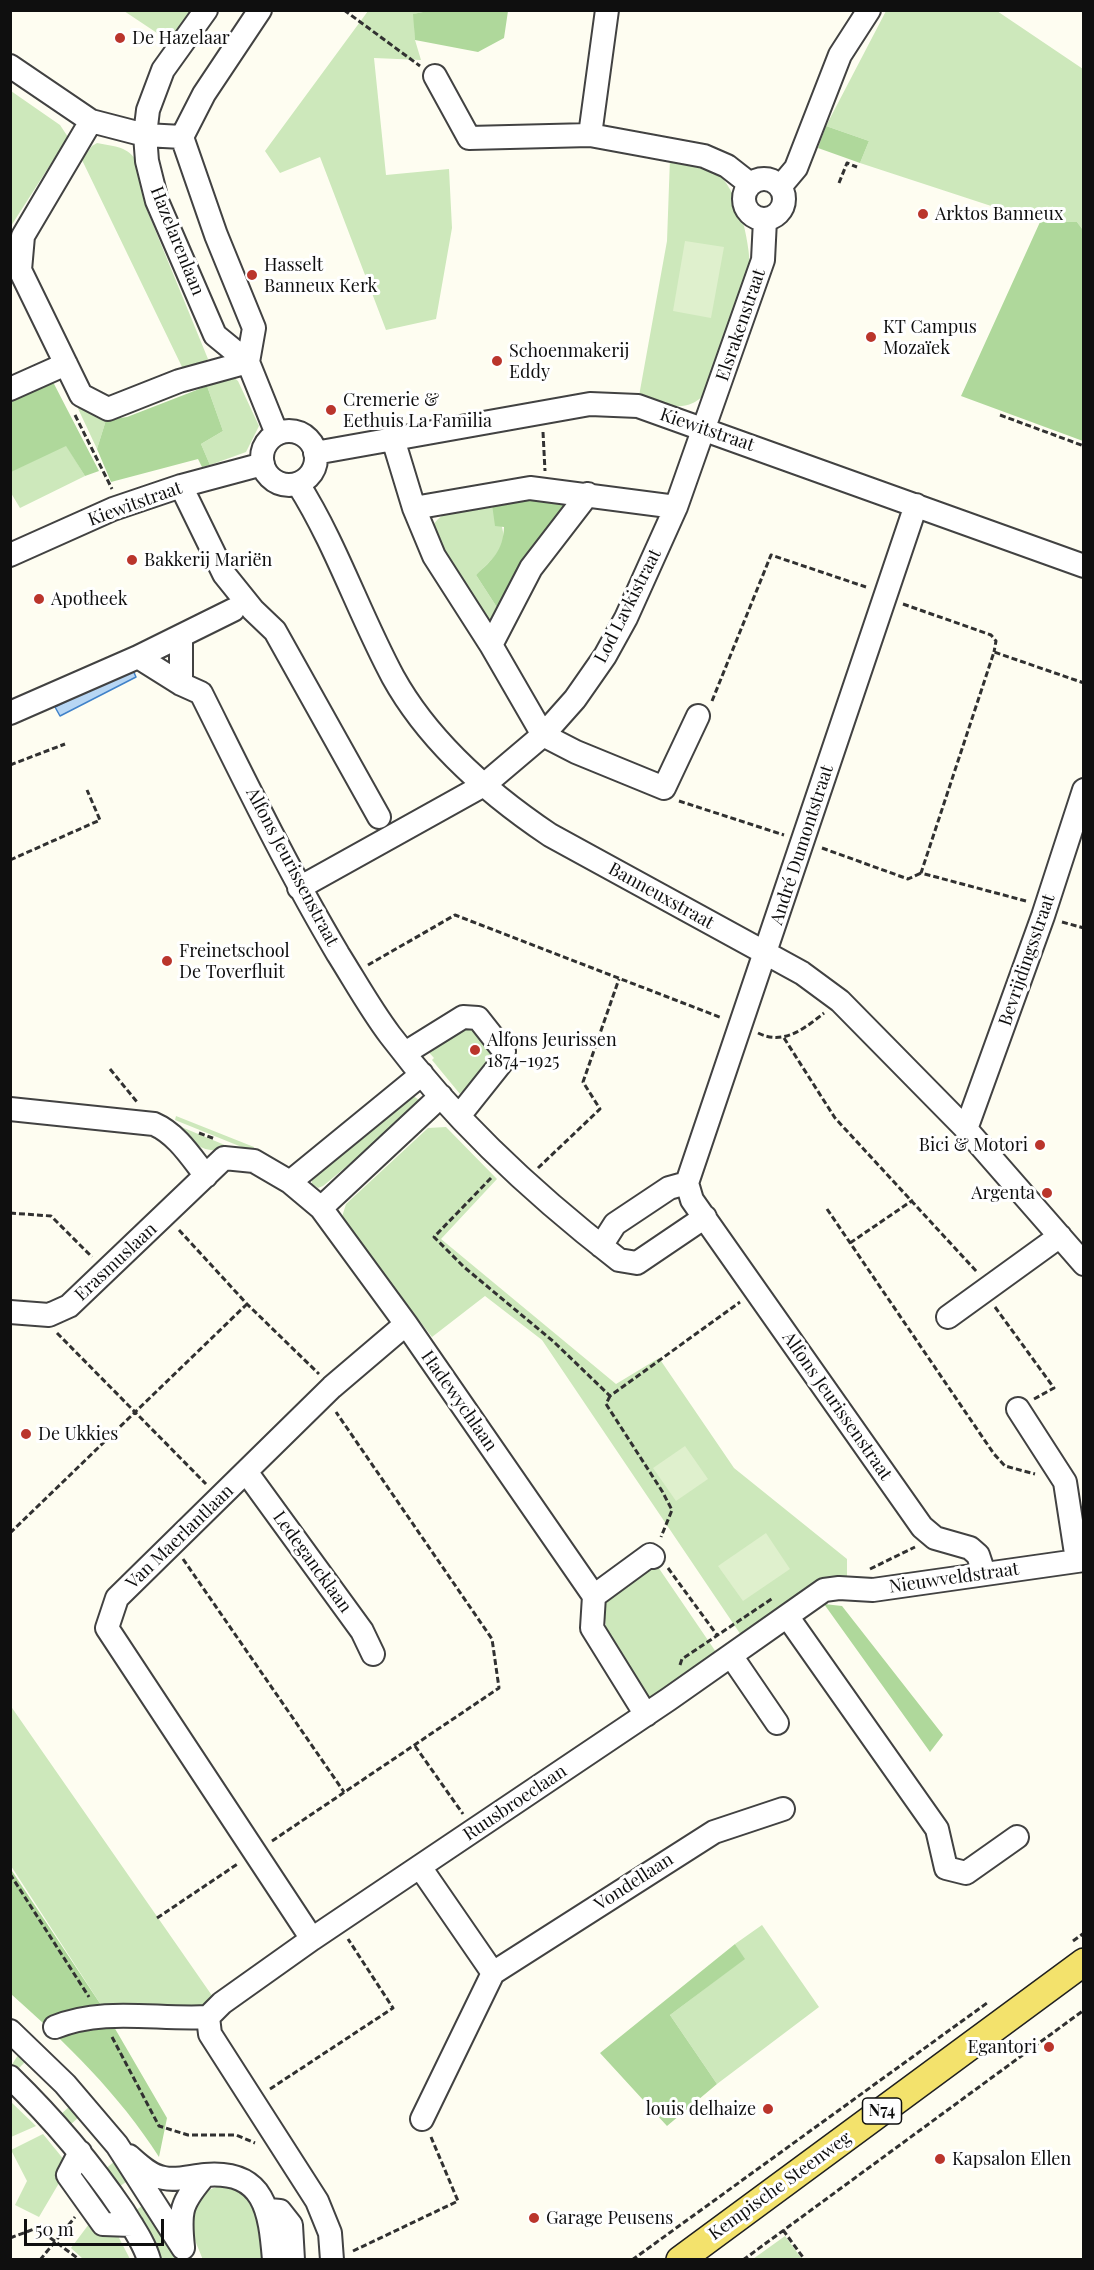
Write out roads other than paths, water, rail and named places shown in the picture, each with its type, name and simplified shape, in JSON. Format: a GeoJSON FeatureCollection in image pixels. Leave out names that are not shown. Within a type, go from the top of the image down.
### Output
{"type":"FeatureCollection","features":[{"type":"Feature","properties":{"kind":"main road","name":"Kempische Steenweg"},"geometry":{"type":"LineString","coordinates":[[680,2259],[1074,1954]]}},
{"type":"Feature","properties":{"kind":"main road","name":"Kempische Steenweg"},"geometry":{"type":"LineString","coordinates":[[706,2259],[1083,1985]]}},
{"type":"Feature","properties":{"kind":"street","name":"Hazelarenlaan"},"geometry":{"type":"LineString","coordinates":[[206,10],[163,70],[148,110],[145,135],[147,161],[157,201],[215,334],[248,362],[277,434]]}},
{"type":"Feature","properties":{"kind":"street"},"geometry":{"type":"LineString","coordinates":[[91,121],[23,236],[20,270],[81,395],[108,409],[179,381],[248,362],[254,328],[216,235],[182,138],[204,94],[260,10]]}},
{"type":"Feature","properties":{"kind":"street"},"geometry":{"type":"LineString","coordinates":[[590,135],[607,10]]}},
{"type":"Feature","properties":{"kind":"street"},"geometry":{"type":"LineString","coordinates":[[780,187],[796,168],[840,55],[869,10]]}},
{"type":"Feature","properties":{"kind":"street"},"geometry":{"type":"LineString","coordinates":[[10,66],[91,121],[145,135],[182,138]]}},
{"type":"Feature","properties":{"kind":"street"},"geometry":{"type":"LineString","coordinates":[[435,76],[469,138],[590,135],[704,156],[727,166],[750,184]]}},
{"type":"Feature","properties":{"kind":"street"},"geometry":{"type":"LineString","coordinates":[[766,179],[780,187],[784,204],[774,218],[765,220],[750,214],[745,207],[745,191],[750,184],[766,179]]}},
{"type":"Feature","properties":{"kind":"street","name":"Elsrakenstraat"},"geometry":{"type":"LineString","coordinates":[[705,429],[763,260],[765,220]]}},
{"type":"Feature","properties":{"kind":"street"},"geometry":{"type":"LineString","coordinates":[[10,389],[66,364]]}},
{"type":"Feature","properties":{"kind":"street","name":"Kiewitstraat"},"geometry":{"type":"LineString","coordinates":[[315,453],[590,404],[638,406],[1083,566]]}},
{"type":"Feature","properties":{"kind":"street","name":"Lod Lavkistraat"},"geometry":{"type":"LineString","coordinates":[[298,888],[484,784],[543,735],[575,699],[605,656],[626,618],[676,507],[705,429]]}},
{"type":"Feature","properties":{"kind":"street"},"geometry":{"type":"LineString","coordinates":[[285,432],[301,434],[307,439],[315,453],[311,474],[297,484],[290,485],[273,479],[263,464],[265,447],[277,434],[285,432]]}},
{"type":"Feature","properties":{"kind":"street"},"geometry":{"type":"LineString","coordinates":[[393,439],[414,508],[434,556],[491,645],[543,735],[576,752],[664,788],[698,716]]}},
{"type":"Feature","properties":{"kind":"street","name":"Kiewitstraat"},"geometry":{"type":"LineString","coordinates":[[10,555],[120,507],[181,486],[263,464]]}},
{"type":"Feature","properties":{"kind":"street","name":"Banneuxstraat"},"geometry":{"type":"LineString","coordinates":[[297,484],[313,509],[394,678],[438,740],[514,810],[550,835],[802,973],[840,1001],[966,1129],[1083,1263]]}},
{"type":"Feature","properties":{"kind":"street"},"geometry":{"type":"LineString","coordinates":[[181,486],[224,574],[253,610],[275,631],[380,817]]}},
{"type":"Feature","properties":{"kind":"street"},"geometry":{"type":"LineString","coordinates":[[414,508],[530,488],[676,507]]}},
{"type":"Feature","properties":{"kind":"street"},"geometry":{"type":"LineString","coordinates":[[491,645],[531,568],[588,494]]}},
{"type":"Feature","properties":{"kind":"street","name":"André Dumontstraat"},"geometry":{"type":"LineString","coordinates":[[687,1183],[916,506]]}},
{"type":"Feature","properties":{"kind":"street"},"geometry":{"type":"LineString","coordinates":[[10,713],[138,657],[233,610]]}},
{"type":"Feature","properties":{"kind":"street"},"geometry":{"type":"LineString","coordinates":[[181,637],[181,684]]}},
{"type":"Feature","properties":{"kind":"street","name":"Alfons Jeurissenstraat"},"geometry":{"type":"LineString","coordinates":[[138,657],[181,684],[201,693],[298,888],[389,1034],[459,1116],[524,1181],[619,1260],[637,1263],[705,1217]]}},
{"type":"Feature","properties":{"kind":"street","name":"Bevrijdingsstraat"},"geometry":{"type":"LineString","coordinates":[[966,1129],[1046,906],[1083,790]]}},
{"type":"Feature","properties":{"kind":"street"},"geometry":{"type":"LineString","coordinates":[[405,1053],[463,1017],[478,1018],[504,1051],[502,1062],[459,1116]]}},
{"type":"Feature","properties":{"kind":"street"},"geometry":{"type":"LineString","coordinates":[[290,1182],[422,1074]]}},
{"type":"Feature","properties":{"kind":"street"},"geometry":{"type":"LineString","coordinates":[[321,1208],[441,1096]]}},
{"type":"Feature","properties":{"kind":"street"},"geometry":{"type":"LineString","coordinates":[[10,1109],[144,1123],[162,1128],[188,1137],[206,1176]]}},
{"type":"Feature","properties":{"kind":"street","name":"Hadewychlaan"},"geometry":{"type":"LineString","coordinates":[[220,1149],[254,1161],[290,1182],[321,1208],[406,1324],[594,1596]]}},
{"type":"Feature","properties":{"kind":"street","name":"Erasmuslaan"},"geometry":{"type":"LineString","coordinates":[[10,1312],[49,1315],[69,1306],[206,1176],[220,1149]]}},
{"type":"Feature","properties":{"kind":"street"},"geometry":{"type":"LineString","coordinates":[[601,1246],[615,1224],[669,1188],[687,1183]]}},
{"type":"Feature","properties":{"kind":"street","name":"Alfons Jeurissenstraat"},"geometry":{"type":"LineString","coordinates":[[687,1183],[692,1200],[922,1527],[935,1538],[970,1548],[978,1555],[984,1573]]}},
{"type":"Feature","properties":{"kind":"street"},"geometry":{"type":"LineString","coordinates":[[948,1317],[1060,1236]]}},
{"type":"Feature","properties":{"kind":"street","name":"Van Maerlantlaan"},"geometry":{"type":"LineString","coordinates":[[312,1939],[107,1629],[117,1598],[247,1473],[328,1391],[406,1324]]}},
{"type":"Feature","properties":{"kind":"street"},"geometry":{"type":"LineString","coordinates":[[1018,1408],[1065,1482],[1080,1560]]}},
{"type":"Feature","properties":{"kind":"street","name":"Ledegancklaan"},"geometry":{"type":"LineString","coordinates":[[247,1473],[362,1631],[373,1654]]}},
{"type":"Feature","properties":{"kind":"street"},"geometry":{"type":"LineString","coordinates":[[646,1715],[592,1628],[594,1596],[650,1555],[653,1557]]}},
{"type":"Feature","properties":{"kind":"street","name":"Nieuwveldstraat"},"geometry":{"type":"LineString","coordinates":[[824,1590],[839,1588],[873,1590],[1080,1560]]}},
{"type":"Feature","properties":{"kind":"street","name":"Ruusbroeclaan"},"geometry":{"type":"LineString","coordinates":[[208,2017],[222,2003],[312,1939],[732,1657],[824,1590]]}},
{"type":"Feature","properties":{"kind":"street"},"geometry":{"type":"LineString","coordinates":[[788,1617],[937,1829],[946,1868],[966,1873],[1017,1836]]}},
{"type":"Feature","properties":{"kind":"street"},"geometry":{"type":"LineString","coordinates":[[732,1657],[777,1723]]}},
{"type":"Feature","properties":{"kind":"street","name":"Vondellaan"},"geometry":{"type":"LineString","coordinates":[[493,1973],[714,1832],[783,1809]]}},
{"type":"Feature","properties":{"kind":"street"},"geometry":{"type":"LineString","coordinates":[[420,1867],[493,1973],[422,2120]]}},
{"type":"Feature","properties":{"kind":"street"},"geometry":{"type":"LineString","coordinates":[[55,2027],[100,2015],[208,2017],[210,2034],[317,2201],[340,2257]]}},
{"type":"Feature","properties":{"kind":"street"},"geometry":{"type":"LineString","coordinates":[[10,2031],[65,2084],[117,2145],[141,2167],[164,2178],[226,2174],[247,2181],[260,2195],[268,2210],[274,2259]]}},
{"type":"Feature","properties":{"kind":"street"},"geometry":{"type":"LineString","coordinates":[[10,2077],[80,2152],[132,2225],[149,2259]]}},
{"type":"Feature","properties":{"kind":"street"},"geometry":{"type":"LineString","coordinates":[[117,2145],[185,2254]]}},
{"type":"Feature","properties":{"kind":"street"},"geometry":{"type":"LineString","coordinates":[[80,2152],[68,2175],[103,2224],[132,2225]]}},
{"type":"Feature","properties":{"kind":"street"},"geometry":{"type":"LineString","coordinates":[[185,2254],[180,2215],[186,2197],[205,2175]]}},
{"type":"Feature","properties":{"kind":"street"},"geometry":{"type":"LineString","coordinates":[[268,2210],[280,2211],[291,2224],[293,2259]]}},
{"type":"Feature","properties":{"kind":"water"},"geometry":{"type":"Polygon","coordinates":[[[132,668],[136,677],[60,716],[55,707],[132,668]]]}},
{"type":"Feature","properties":{"kind":"place","name":"De Hazelaar"},"geometry":{"type":"Point","coordinates":[120,38]}},
{"type":"Feature","properties":{"kind":"place","name":"Arktos Banneux"},"geometry":{"type":"Point","coordinates":[923,214]}},
{"type":"Feature","properties":{"kind":"place","name":"Hasselt Banneux Kerk"},"geometry":{"type":"Point","coordinates":[252,275]}},
{"type":"Feature","properties":{"kind":"place","name":"KT Campus Mozaïek"},"geometry":{"type":"Point","coordinates":[871,337]}},
{"type":"Feature","properties":{"kind":"place","name":"Schoenmakerij Eddy"},"geometry":{"type":"Point","coordinates":[497,361]}},
{"type":"Feature","properties":{"kind":"place","name":"Cremerie & Eethuis La Familia"},"geometry":{"type":"Point","coordinates":[331,410]}},
{"type":"Feature","properties":{"kind":"place","name":"Bakkerij Mariën"},"geometry":{"type":"Point","coordinates":[132,560]}},
{"type":"Feature","properties":{"kind":"place","name":"Apotheek"},"geometry":{"type":"Point","coordinates":[39,599]}},
{"type":"Feature","properties":{"kind":"place","name":"Freinetschool De Toverfluit"},"geometry":{"type":"Point","coordinates":[167,961]}},
{"type":"Feature","properties":{"kind":"place","name":"Alfons Jeurissen 1874-1925"},"geometry":{"type":"Point","coordinates":[475,1050]}},
{"type":"Feature","properties":{"kind":"place","name":"Bici & Motori"},"geometry":{"type":"Point","coordinates":[1040,1145]}},
{"type":"Feature","properties":{"kind":"place","name":"Argenta"},"geometry":{"type":"Point","coordinates":[1047,1193]}},
{"type":"Feature","properties":{"kind":"place","name":"De Ukkies"},"geometry":{"type":"Point","coordinates":[26,1434]}},
{"type":"Feature","properties":{"kind":"place","name":"Egantori"},"geometry":{"type":"Point","coordinates":[1049,2047]}},
{"type":"Feature","properties":{"kind":"place","name":"louis delhaize"},"geometry":{"type":"Point","coordinates":[768,2109]}},
{"type":"Feature","properties":{"kind":"place","name":"Kapsalon Ellen"},"geometry":{"type":"Point","coordinates":[940,2159]}},
{"type":"Feature","properties":{"kind":"place","name":"Garage Peusens"},"geometry":{"type":"Point","coordinates":[534,2218]}}]}
